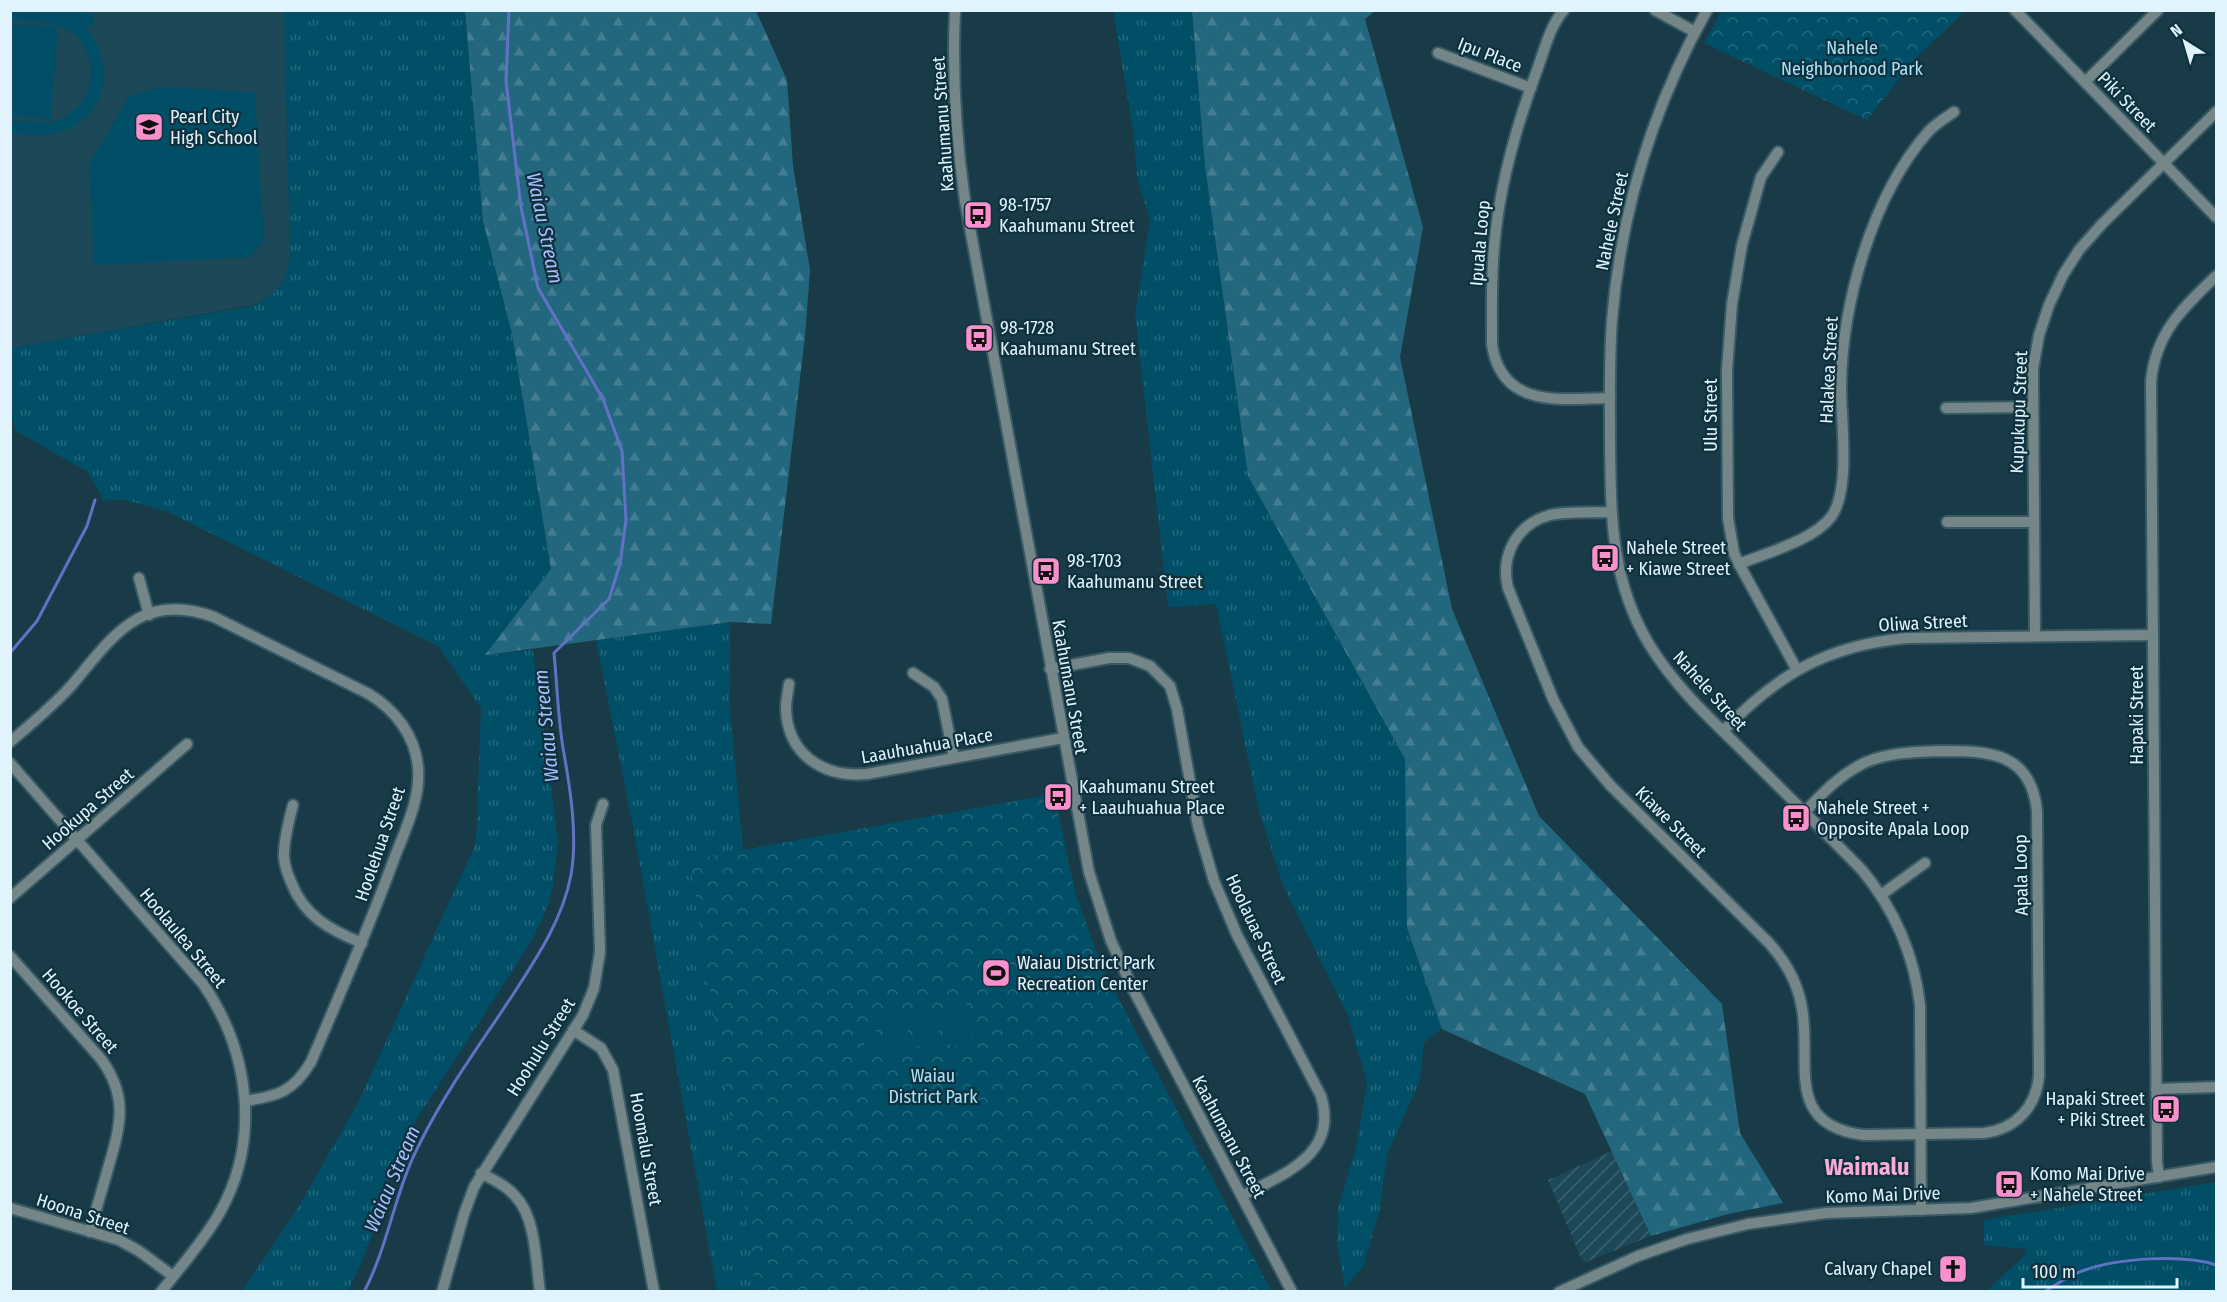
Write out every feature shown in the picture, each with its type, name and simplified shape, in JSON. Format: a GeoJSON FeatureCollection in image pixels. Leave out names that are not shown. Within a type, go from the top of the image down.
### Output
{"type":"FeatureCollection","features":[{"type":"Feature","properties":{"kind":"street","name":"Kaahumanu Street"},"geometry":{"type":"LineString","coordinates":[[955,10],[955,96],[964,201],[1089,872],[1111,941],[1133,989],[1292,1292]]}},
{"type":"Feature","properties":{"kind":"street","name":"Ipuala Loop"},"geometry":{"type":"LineString","coordinates":[[1564,10],[1554,24],[1509,157],[1497,221],[1492,282],[1494,354],[1507,379],[1528,394],[1549,399],[1610,398]]}},
{"type":"Feature","properties":{"kind":"street"},"geometry":{"type":"LineString","coordinates":[[1655,10],[1695,32]]}},
{"type":"Feature","properties":{"kind":"street","name":"Nahele Street"},"geometry":{"type":"LineString","coordinates":[[1707,10],[1671,83],[1652,132],[1629,211],[1620,258],[1612,319],[1610,398],[1611,512],[1619,570],[1626,595],[1639,626],[1667,671],[1723,731],[1862,870],[1881,895],[1907,945],[1918,989],[1921,1021],[1922,1210]]}},
{"type":"Feature","properties":{"kind":"street","name":"Piki Street"},"geometry":{"type":"LineString","coordinates":[[2015,10],[2217,217]]}},
{"type":"Feature","properties":{"kind":"street"},"geometry":{"type":"LineString","coordinates":[[2085,82],[2158,10]]}},
{"type":"Feature","properties":{"kind":"street","name":"Ipu Place"},"geometry":{"type":"LineString","coordinates":[[1438,52],[1531,88]]}},
{"type":"Feature","properties":{"kind":"street","name":"Halakea Street"},"geometry":{"type":"LineString","coordinates":[[1739,564],[1812,533],[1827,522],[1839,503],[1843,480],[1841,384],[1846,325],[1854,284],[1871,232],[1901,171],[1930,130],[1954,112]]}},
{"type":"Feature","properties":{"kind":"street","name":"Kupukupu Street"},"geometry":{"type":"LineString","coordinates":[[2035,636],[2033,369],[2039,335],[2049,305],[2063,275],[2091,235],[2217,112]]}},
{"type":"Feature","properties":{"kind":"street","name":"Ulu Street"},"geometry":{"type":"LineString","coordinates":[[1778,152],[1761,177],[1742,245],[1732,304],[1727,370],[1728,518],[1734,553],[1797,670]]}},
{"type":"Feature","properties":{"kind":"street","name":"Hapaki Street"},"geometry":{"type":"LineString","coordinates":[[2159,1177],[2156,1089],[2152,373],[2158,350],[2169,326],[2217,276]]}},
{"type":"Feature","properties":{"kind":"street"},"geometry":{"type":"LineString","coordinates":[[1946,408],[2033,407]]}},
{"type":"Feature","properties":{"kind":"street","name":"Kiawe Street"},"geometry":{"type":"LineString","coordinates":[[1611,512],[1559,514],[1543,518],[1520,532],[1508,556],[1506,569],[1508,588],[1562,719],[1578,747],[1605,779],[1769,943],[1784,962],[1794,980],[1802,1005],[1805,1083],[1809,1099],[1821,1119],[1852,1133],[1922,1134]]}},
{"type":"Feature","properties":{"kind":"street"},"geometry":{"type":"LineString","coordinates":[[1947,522],[2034,522]]}},
{"type":"Feature","properties":{"kind":"street"},"geometry":{"type":"LineString","coordinates":[[139,578],[149,615]]}},
{"type":"Feature","properties":{"kind":"street","name":"Hoolehua Street"},"geometry":{"type":"LineString","coordinates":[[10,742],[55,703],[117,632],[136,619],[176,609],[214,617],[369,694],[387,706],[403,725],[417,758],[417,793],[362,944],[301,1078],[288,1090],[272,1097],[245,1101]]}},
{"type":"Feature","properties":{"kind":"street","name":"Oliwa Street"},"geometry":{"type":"LineString","coordinates":[[1723,731],[1767,689],[1797,670],[1833,653],[1869,642],[1888,639],[2153,635]]}},
{"type":"Feature","properties":{"kind":"street","name":"Hoolauae Street"},"geometry":{"type":"LineString","coordinates":[[1050,669],[1109,658],[1129,658],[1150,666],[1170,686],[1177,709],[1200,834],[1214,881],[1237,935],[1322,1096],[1325,1112],[1323,1130],[1314,1151],[1296,1167],[1242,1196]]}},
{"type":"Feature","properties":{"kind":"street"},"geometry":{"type":"LineString","coordinates":[[913,673],[934,687],[942,699],[954,758]]}},
{"type":"Feature","properties":{"kind":"street","name":"Laauhuahua Place"},"geometry":{"type":"LineString","coordinates":[[789,684],[786,707],[793,738],[806,757],[824,769],[843,775],[854,776],[1063,738]]}},
{"type":"Feature","properties":{"kind":"street","name":"Hookupa Street"},"geometry":{"type":"LineString","coordinates":[[10,898],[187,744]]}},
{"type":"Feature","properties":{"kind":"street","name":"Apala Loop"},"geometry":{"type":"LineString","coordinates":[[1804,813],[1832,784],[1855,768],[1881,757],[1911,752],[1992,753],[2018,768],[2033,791],[2037,811],[2039,1007],[2039,1076],[2036,1095],[2033,1103],[2022,1116],[2011,1125],[1993,1132],[1922,1134]]}},
{"type":"Feature","properties":{"kind":"street","name":"Hoolaulea Street"},"geometry":{"type":"LineString","coordinates":[[10,763],[192,971],[213,998],[224,1017],[236,1048],[243,1076],[245,1101],[243,1142],[231,1189],[209,1229],[161,1292]]}},
{"type":"Feature","properties":{"kind":"street","name":"Hoohulu Street"},"geometry":{"type":"LineString","coordinates":[[442,1292],[467,1202],[482,1173],[588,1003],[599,966],[596,825],[603,804]]}},
{"type":"Feature","properties":{"kind":"street"},"geometry":{"type":"LineString","coordinates":[[293,806],[286,830],[283,854],[299,901],[316,920],[362,944]]}},
{"type":"Feature","properties":{"kind":"street"},"geometry":{"type":"LineString","coordinates":[[1881,895],[1924,863]]}},
{"type":"Feature","properties":{"kind":"street","name":"Hookoe Street"},"geometry":{"type":"LineString","coordinates":[[10,956],[101,1059],[112,1075],[118,1093],[121,1114],[119,1130],[90,1232]]}},
{"type":"Feature","properties":{"kind":"street","name":"Hoomalu Street"},"geometry":{"type":"LineString","coordinates":[[573,1030],[601,1048],[614,1070],[654,1292]]}},
{"type":"Feature","properties":{"kind":"street"},"geometry":{"type":"LineString","coordinates":[[2156,1089],[2217,1087]]}},
{"type":"Feature","properties":{"kind":"street","name":"Komo Mai Drive"},"geometry":{"type":"LineString","coordinates":[[1559,1292],[1638,1256],[1730,1228],[1810,1215],[1971,1208],[2217,1167]]}},
{"type":"Feature","properties":{"kind":"street"},"geometry":{"type":"LineString","coordinates":[[482,1173],[510,1190],[524,1208],[531,1229],[540,1292]]}},
{"type":"Feature","properties":{"kind":"street","name":"Hoona Street"},"geometry":{"type":"LineString","coordinates":[[10,1208],[129,1245],[173,1276]]}},
{"type":"Feature","properties":{"kind":"shaded area","name":"Pearl City High School"},"geometry":{"type":"Polygon","coordinates":[[[11,11],[284,11],[290,257],[288,273],[278,291],[257,304],[11,348],[11,11]]]}},
{"type":"Feature","properties":{"kind":"shaded area"},"geometry":{"type":"Polygon","coordinates":[[[1612,1151],[1651,1236],[1583,1263],[1548,1180],[1612,1151]]]}},
{"type":"Feature","properties":{"kind":"green space"},"geometry":{"type":"Polygon","coordinates":[[[57,10],[94,13],[93,27],[85,26],[95,39],[104,69],[99,98],[80,122],[66,130],[45,135],[11,133],[11,120],[51,121],[71,113],[82,102],[88,89],[91,75],[90,60],[75,35],[49,23],[11,20],[11,11],[57,10]]]}},
{"type":"Feature","properties":{"kind":"green space"},"geometry":{"type":"Polygon","coordinates":[[[284,11],[465,11],[483,221],[512,334],[551,569],[486,655],[533,650],[558,841],[553,887],[545,913],[532,940],[416,1120],[393,1166],[365,1255],[348,1291],[242,1291],[299,1206],[359,1101],[476,843],[481,708],[438,646],[166,511],[121,499],[104,501],[88,472],[16,431],[11,415],[10,348],[257,305],[281,286],[290,257],[284,11]]]}},
{"type":"Feature","properties":{"kind":"green space"},"geometry":{"type":"Polygon","coordinates":[[[465,11],[756,11],[787,80],[793,166],[810,270],[805,336],[771,624],[730,622],[485,655],[551,569],[512,334],[483,221],[465,11]]]}},
{"type":"Feature","properties":{"kind":"green space"},"geometry":{"type":"Polygon","coordinates":[[[1113,11],[1192,11],[1205,166],[1248,476],[1405,759],[1407,928],[1442,1029],[1424,1042],[1420,1080],[1387,1155],[1379,1213],[1363,1266],[1345,1288],[1337,1243],[1338,1209],[1356,1148],[1367,1082],[1347,1013],[1283,885],[1259,811],[1216,604],[1168,607],[1135,314],[1150,220],[1137,177],[1133,129],[1113,11]]]}},
{"type":"Feature","properties":{"kind":"green space"},"geometry":{"type":"Polygon","coordinates":[[[1192,11],[1375,11],[1365,19],[1423,227],[1400,357],[1452,609],[1539,816],[1722,1004],[1740,1133],[1783,1203],[1728,1214],[1651,1236],[1585,1094],[1442,1029],[1407,928],[1405,759],[1248,476],[1205,166],[1192,11]]]}},
{"type":"Feature","properties":{"kind":"green space","name":"Nahele Neighborhood Park"},"geometry":{"type":"Polygon","coordinates":[[[1722,11],[1965,11],[1913,61],[1867,120],[1704,43],[1722,11]]]}},
{"type":"Feature","properties":{"kind":"green space"},"geometry":{"type":"Polygon","coordinates":[[[10,24],[58,27],[51,119],[11,116],[10,24]]]}},
{"type":"Feature","properties":{"kind":"green space"},"geometry":{"type":"Polygon","coordinates":[[[160,87],[255,92],[264,241],[250,257],[94,265],[89,165],[129,96],[160,87]]]}},
{"type":"Feature","properties":{"kind":"green space"},"geometry":{"type":"Polygon","coordinates":[[[730,622],[730,710],[743,850],[928,817],[744,1202],[756,1289],[717,1291],[632,822],[596,640],[730,622]]]}},
{"type":"Feature","properties":{"kind":"green space","name":"Waiau District Park"},"geometry":{"type":"Polygon","coordinates":[[[1054,794],[1075,892],[1102,967],[1271,1291],[756,1291],[744,1202],[689,860],[1054,794]]]}},
{"type":"Feature","properties":{"kind":"green space"},"geometry":{"type":"Polygon","coordinates":[[[966,1002],[974,1044],[951,1048],[943,1006],[966,1002]]]}},
{"type":"Feature","properties":{"kind":"green space"},"geometry":{"type":"Polygon","coordinates":[[[935,1008],[943,1050],[920,1054],[912,1012],[935,1008]]]}},
{"type":"Feature","properties":{"kind":"green space"},"geometry":{"type":"Polygon","coordinates":[[[904,1014],[912,1056],[889,1060],[881,1018],[904,1014]]]}},
{"type":"Feature","properties":{"kind":"green space"},"geometry":{"type":"Polygon","coordinates":[[[874,1021],[879,1049],[866,1052],[861,1024],[874,1021]]]}},
{"type":"Feature","properties":{"kind":"green space"},"geometry":{"type":"Polygon","coordinates":[[[2216,1182],[2216,1291],[1986,1291],[2023,1257],[2027,1249],[1984,1245],[1984,1220],[2216,1182]]]}},
{"type":"Feature","properties":{"kind":"waterway","name":"Waiau Stream"},"geometry":{"type":"LineString","coordinates":[[364,1292],[380,1255],[411,1161],[430,1123],[540,951],[562,906],[571,875],[574,844],[554,653],[609,599],[620,564],[626,520],[622,451],[603,399],[538,288],[521,207],[506,81],[509,10]]}},
{"type":"Feature","properties":{"kind":"waterway"},"geometry":{"type":"LineString","coordinates":[[10,653],[37,621],[87,526],[95,500]]}},
{"type":"Feature","properties":{"kind":"waterway"},"geometry":{"type":"LineString","coordinates":[[2044,1292],[2080,1272],[2133,1260],[2187,1259],[2216,1265]]}},
{"type":"Feature","properties":{"kind":"place","name":"Pearl City High School"},"geometry":{"type":"Point","coordinates":[149,127]}},
{"type":"Feature","properties":{"kind":"place","name":"98-1757 Kaahumanu Street"},"geometry":{"type":"Point","coordinates":[978,215]}},
{"type":"Feature","properties":{"kind":"place","name":"98-1728 Kaahumanu Street"},"geometry":{"type":"Point","coordinates":[979,338]}},
{"type":"Feature","properties":{"kind":"place","name":"Nahele Street + Kiawe Street"},"geometry":{"type":"Point","coordinates":[1605,558]}},
{"type":"Feature","properties":{"kind":"place","name":"98-1703 Kaahumanu Street"},"geometry":{"type":"Point","coordinates":[1046,571]}},
{"type":"Feature","properties":{"kind":"place","name":"Kaahumanu Street + Laauhuahua Place"},"geometry":{"type":"Point","coordinates":[1058,797]}},
{"type":"Feature","properties":{"kind":"place","name":"Nahele Street + Opposite Apala Loop"},"geometry":{"type":"Point","coordinates":[1796,818]}},
{"type":"Feature","properties":{"kind":"place","name":"Waiau District Park Recreation Center"},"geometry":{"type":"Point","coordinates":[996,973]}},
{"type":"Feature","properties":{"kind":"place","name":"Hapaki Street + Piki Street"},"geometry":{"type":"Point","coordinates":[2166,1109]}},
{"type":"Feature","properties":{"kind":"place","name":"Komo Mai Drive + Nahele Street"},"geometry":{"type":"Point","coordinates":[2009,1184]}},
{"type":"Feature","properties":{"kind":"place","name":"Calvary Chapel"},"geometry":{"type":"Point","coordinates":[1953,1269]}},
{"type":"Feature","properties":{"kind":"district","name":"Waimalu"},"geometry":{"type":"Point","coordinates":[1867,1167]}}]}
